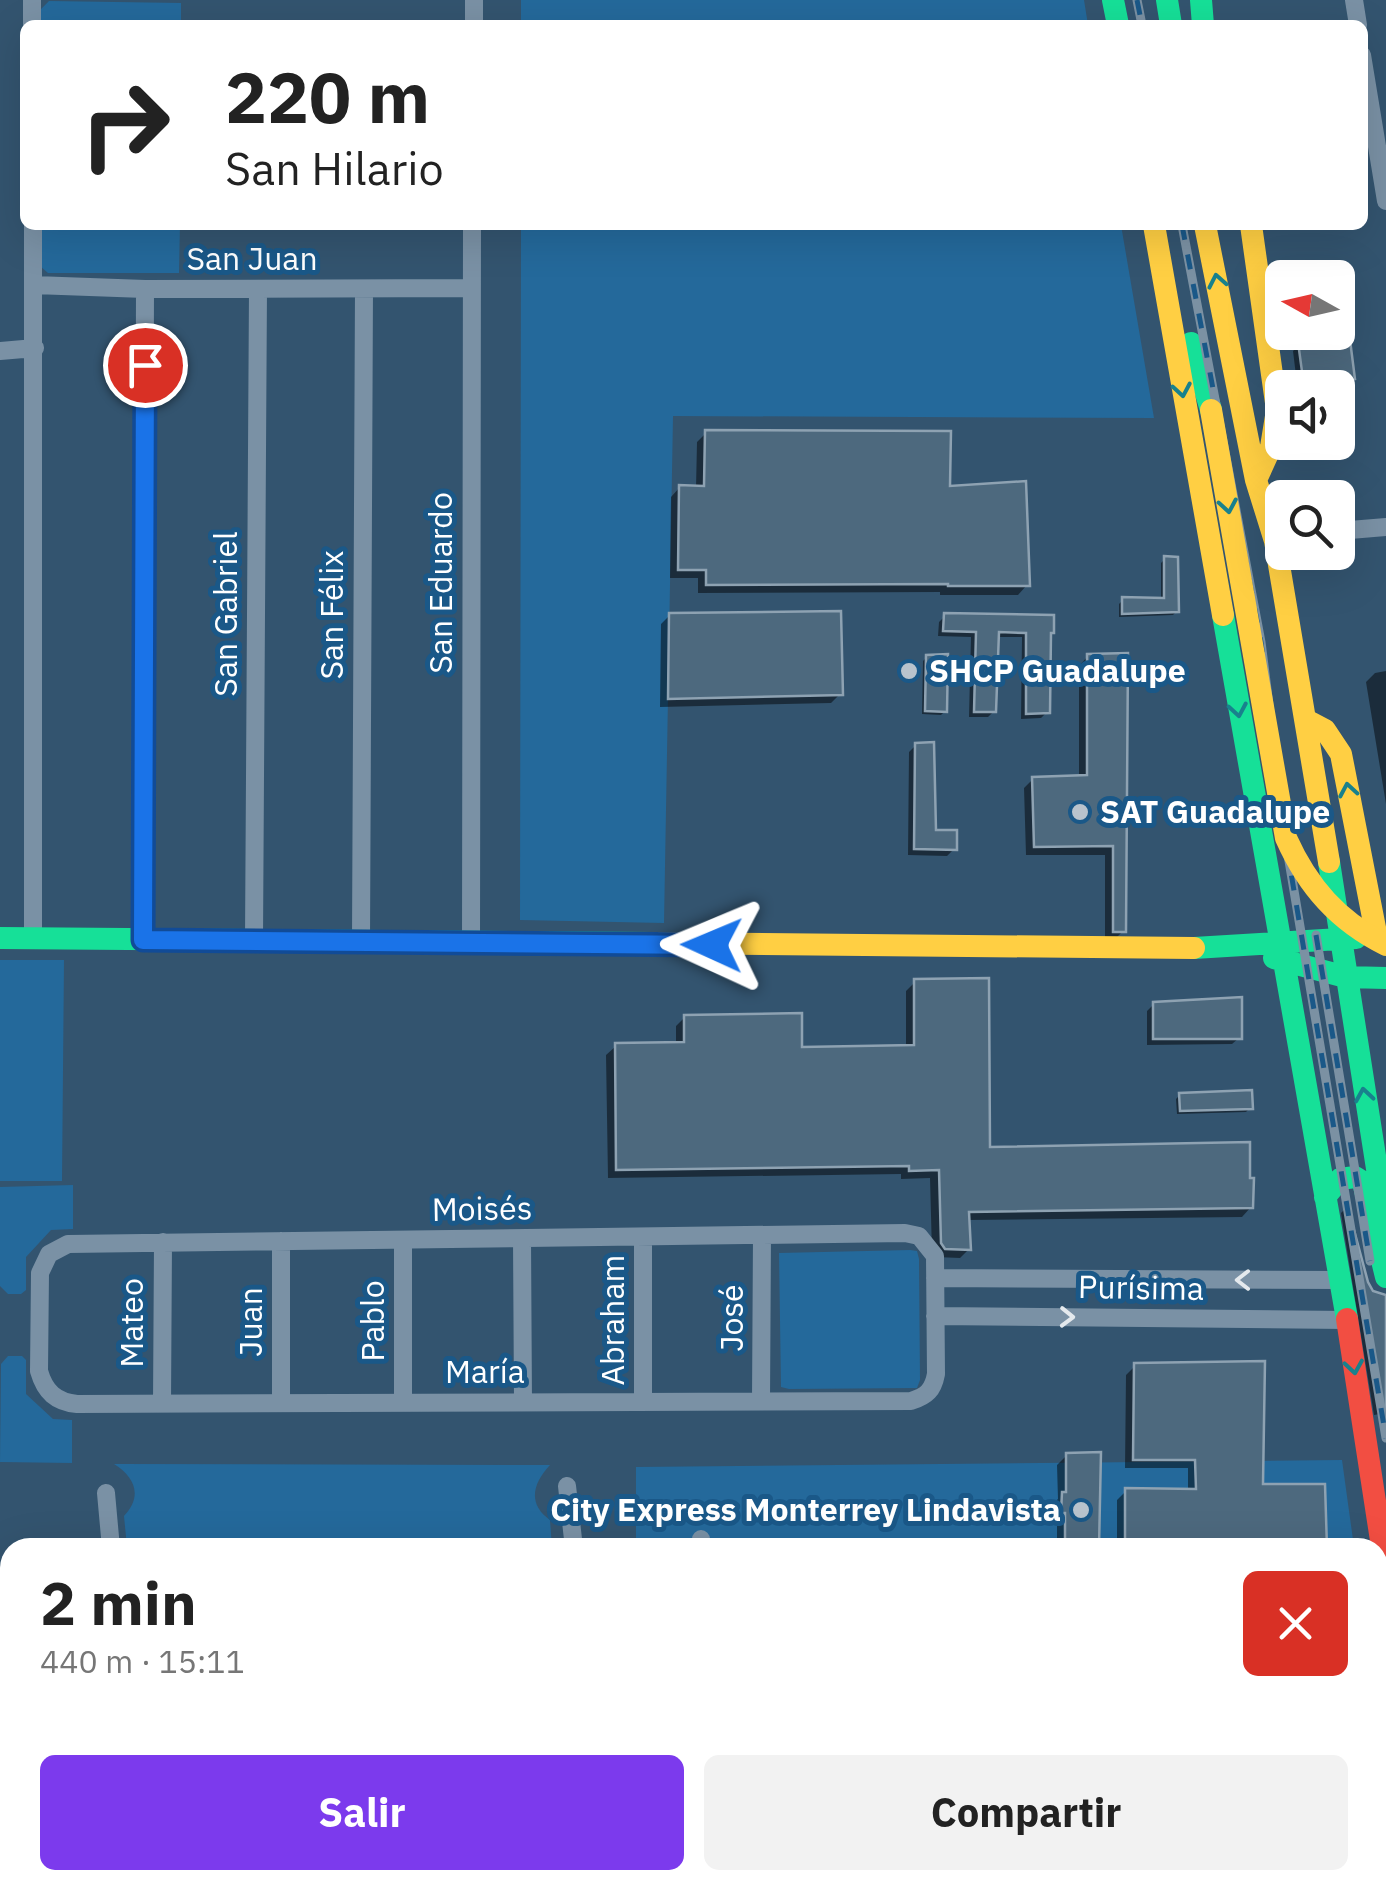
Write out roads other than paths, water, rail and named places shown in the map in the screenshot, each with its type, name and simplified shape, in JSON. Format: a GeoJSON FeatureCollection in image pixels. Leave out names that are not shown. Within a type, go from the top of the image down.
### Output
{"type":"FeatureCollection","features":[{"type":"Feature","properties":{"kind":"main road"},"geometry":{"type":"LineString","coordinates":[[1155,230],[1326,1197],[1380,1538]]}},
{"type":"Feature","properties":{"kind":"main road"},"geometry":{"type":"LineString","coordinates":[[1156,230],[1211,410],[1286,838],[1304,876],[1328,907],[1350,926],[1383,940]]}},
{"type":"Feature","properties":{"kind":"main road"},"geometry":{"type":"LineString","coordinates":[[1207,230],[1256,480],[1265,505]]}},
{"type":"Feature","properties":{"kind":"main road"},"geometry":{"type":"LineString","coordinates":[[1252,230],[1270,338],[1277,410],[1272,447],[1256,480]]}},
{"type":"Feature","properties":{"kind":"main road"},"geometry":{"type":"LineString","coordinates":[[1283,570],[1386,1226]]}},
{"type":"Feature","properties":{"kind":"main road"},"geometry":{"type":"LineString","coordinates":[[1280,950],[1346,977],[1385,982],[1383,940],[1341,754],[1324,730],[1306,720]]}},
{"type":"Feature","properties":{"kind":"main road"},"geometry":{"type":"LineString","coordinates":[[1256,810],[1268,831],[1291,838],[1308,832],[1321,809]]}},
{"type":"Feature","properties":{"kind":"main road"},"geometry":{"type":"LineString","coordinates":[[1366,875],[1386,900]]}},
{"type":"Feature","properties":{"kind":"main road"},"geometry":{"type":"LineString","coordinates":[[0,938],[1280,950],[1342,938],[1383,940]]}},
{"type":"Feature","properties":{"kind":"main road"},"geometry":{"type":"LineString","coordinates":[[1326,1197],[1340,1179],[1354,1177],[1363,1182],[1386,1277]]}},
{"type":"Feature","properties":{"kind":"street"},"geometry":{"type":"LineString","coordinates":[[1368,92],[1386,201]]}},
{"type":"Feature","properties":{"kind":"street"},"geometry":{"type":"LineString","coordinates":[[33,939],[34,230]]}},
{"type":"Feature","properties":{"kind":"street","name":"San Eduardo"},"geometry":{"type":"LineString","coordinates":[[471,942],[472,230]]}},
{"type":"Feature","properties":{"kind":"street","name":"San Juan"},"geometry":{"type":"LineString","coordinates":[[34,285],[471,288]]}},
{"type":"Feature","properties":{"kind":"street"},"geometry":{"type":"LineString","coordinates":[[143,940],[145,288]]}},
{"type":"Feature","properties":{"kind":"street","name":"San Gabriel"},"geometry":{"type":"LineString","coordinates":[[254,939],[258,289]]}},
{"type":"Feature","properties":{"kind":"street","name":"San Félix"},"geometry":{"type":"LineString","coordinates":[[361,940],[364,289]]}},
{"type":"Feature","properties":{"kind":"street"},"geometry":{"type":"LineString","coordinates":[[0,352],[34,348]]}},
{"type":"Feature","properties":{"kind":"street"},"geometry":{"type":"LineString","coordinates":[[1355,530],[1386,527]]}},
{"type":"Feature","properties":{"kind":"street","name":"Moisés"},"geometry":{"type":"LineString","coordinates":[[49,1392],[40,1372],[40,1273],[49,1254],[68,1244],[905,1233],[919,1236],[934,1256],[935,1278]]}},
{"type":"Feature","properties":{"kind":"street","name":"José"},"geometry":{"type":"LineString","coordinates":[[761,1401],[762,1235]]}},
{"type":"Feature","properties":{"kind":"street","name":"Abraham"},"geometry":{"type":"LineString","coordinates":[[643,1238],[644,1402]]}},
{"type":"Feature","properties":{"kind":"street"},"geometry":{"type":"LineString","coordinates":[[522,1239],[523,1402]]}},
{"type":"Feature","properties":{"kind":"street","name":"Pablo"},"geometry":{"type":"LineString","coordinates":[[402,1402],[403,1240]]}},
{"type":"Feature","properties":{"kind":"street","name":"Juan"},"geometry":{"type":"LineString","coordinates":[[281,1241],[281,1403]]}},
{"type":"Feature","properties":{"kind":"street","name":"Mateo"},"geometry":{"type":"LineString","coordinates":[[162,1242],[162,1403]]}},
{"type":"Feature","properties":{"kind":"street"},"geometry":{"type":"LineString","coordinates":[[935,1278],[935,1316]]}},
{"type":"Feature","properties":{"kind":"street","name":"Purísima"},"geometry":{"type":"LineString","coordinates":[[935,1278],[1340,1280]]}},
{"type":"Feature","properties":{"kind":"street"},"geometry":{"type":"LineString","coordinates":[[1008,1280],[1010,1316]]}},
{"type":"Feature","properties":{"kind":"street","name":"Purísima"},"geometry":{"type":"LineString","coordinates":[[935,1316],[1346,1320]]}},
{"type":"Feature","properties":{"kind":"street","name":"María"},"geometry":{"type":"LineString","coordinates":[[49,1392],[65,1403],[911,1401],[925,1396],[934,1387],[935,1316]]}},
{"type":"Feature","properties":{"kind":"street"},"geometry":{"type":"LineString","coordinates":[[567,1486],[573,1538]]}},
{"type":"Feature","properties":{"kind":"street"},"geometry":{"type":"LineString","coordinates":[[106,1494],[110,1538]]}},
{"type":"Feature","properties":{"kind":"railway"},"geometry":{"type":"LineString","coordinates":[[1137,0],[1141,20]]}},
{"type":"Feature","properties":{"kind":"railway"},"geometry":{"type":"LineString","coordinates":[[1183,230],[1261,642],[1288,855],[1386,1438]]}},
{"type":"Feature","properties":{"kind":"railway"},"geometry":{"type":"LineString","coordinates":[[1316,935],[1370,1261]]}},
{"type":"Feature","properties":{"kind":"place","name":"SHCP Guadalupe"},"geometry":{"type":"Point","coordinates":[909,671]}},
{"type":"Feature","properties":{"kind":"place","name":"SAT Guadalupe"},"geometry":{"type":"Point","coordinates":[1080,812]}},
{"type":"Feature","properties":{"kind":"place","name":"City Express Monterrey Lindavista"},"geometry":{"type":"Point","coordinates":[1081,1510]}}]}
